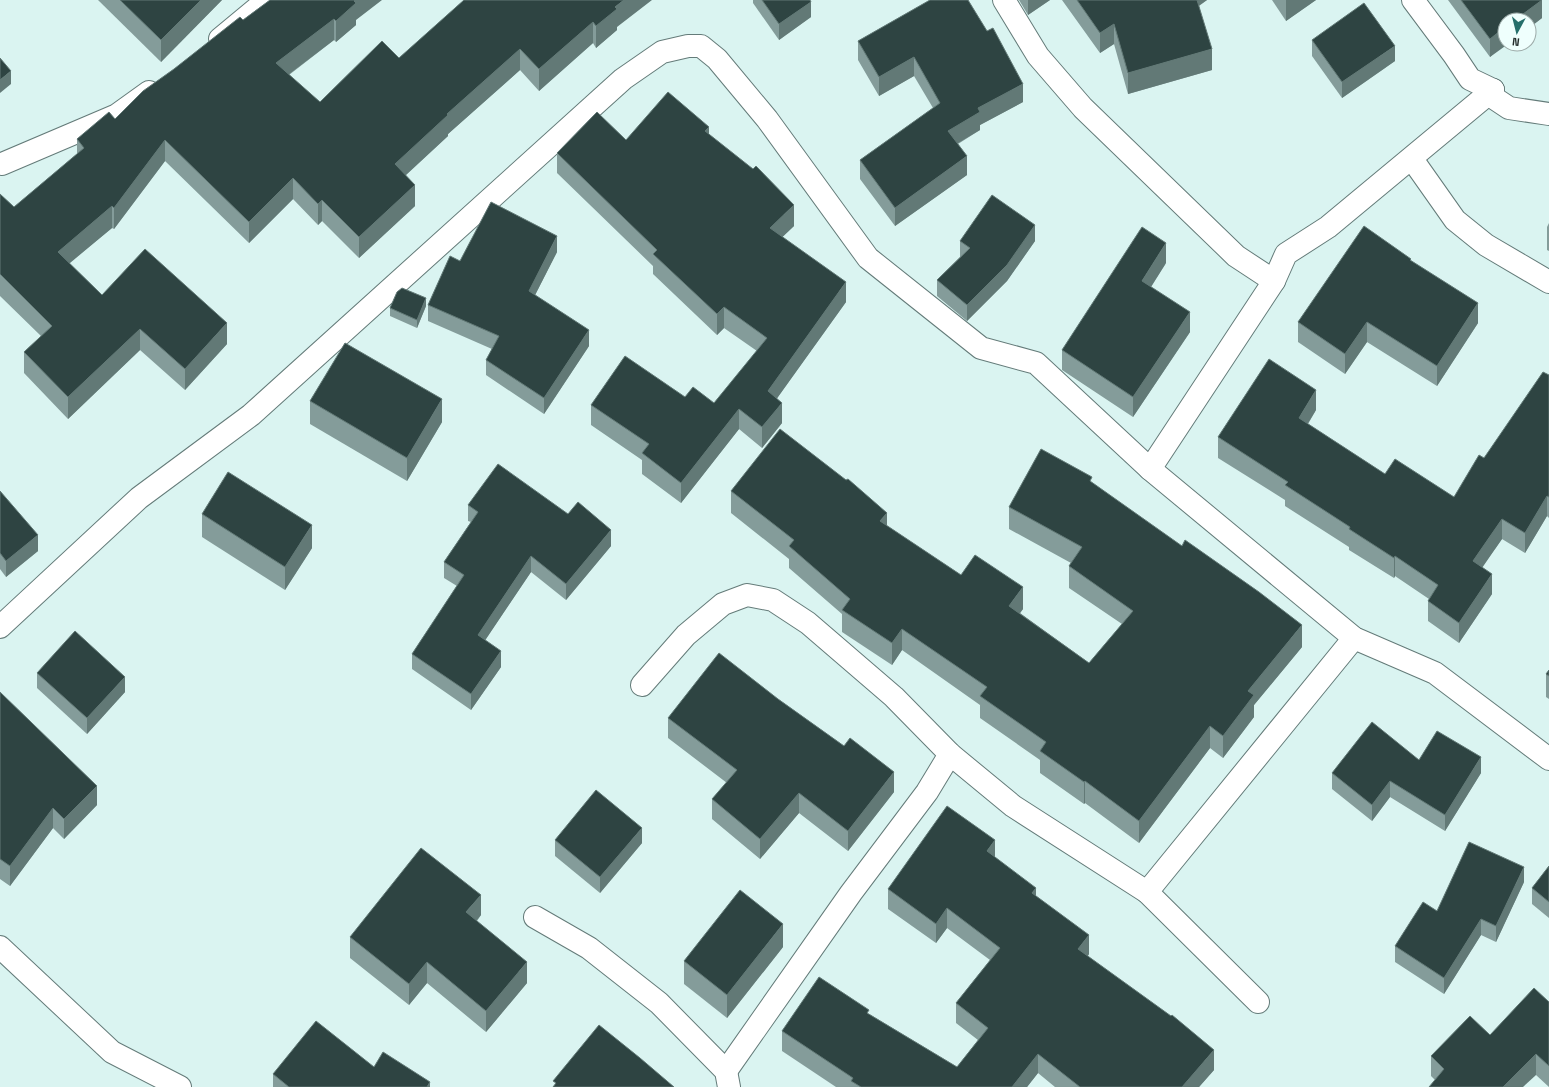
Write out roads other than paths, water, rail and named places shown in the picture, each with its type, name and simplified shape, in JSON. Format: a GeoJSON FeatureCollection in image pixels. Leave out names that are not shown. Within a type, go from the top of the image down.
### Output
{"type":"FeatureCollection","features":[{"type":"Feature","properties":{"kind":"street"},"geometry":{"type":"LineString","coordinates":[[207,49],[267,0]]}},
{"type":"Feature","properties":{"kind":"street"},"geometry":{"type":"LineString","coordinates":[[1004,0],[1038,56],[1083,108],[1236,256],[1274,281]]}},
{"type":"Feature","properties":{"kind":"street"},"geometry":{"type":"LineString","coordinates":[[1413,0],[1470,79],[1493,90]]}},
{"type":"Feature","properties":{"kind":"street"},"geometry":{"type":"LineString","coordinates":[[0,627],[139,498],[251,415],[623,79],[662,52],[688,46],[702,46],[717,59],[762,113],[868,258],[981,348],[1036,363],[1150,468],[1354,638],[1435,673],[1549,759]]}},
{"type":"Feature","properties":{"kind":"street"},"geometry":{"type":"LineString","coordinates":[[1,164],[117,115],[165,80]]}},
{"type":"Feature","properties":{"kind":"street"},"geometry":{"type":"LineString","coordinates":[[1150,468],[1274,281],[1286,254],[1328,227],[1412,159],[1493,90]]}},
{"type":"Feature","properties":{"kind":"street"},"geometry":{"type":"LineString","coordinates":[[1493,90],[1490,96],[1510,108],[1549,114]]}},
{"type":"Feature","properties":{"kind":"street"},"geometry":{"type":"LineString","coordinates":[[1412,159],[1455,220],[1486,245],[1549,282]]}},
{"type":"Feature","properties":{"kind":"street"},"geometry":{"type":"LineString","coordinates":[[642,685],[686,635],[723,604],[748,595],[773,600],[808,623],[894,696],[950,754],[1013,806],[1147,892],[1258,1002]]}},
{"type":"Feature","properties":{"kind":"street"},"geometry":{"type":"LineString","coordinates":[[1147,892],[1354,638]]}},
{"type":"Feature","properties":{"kind":"street"},"geometry":{"type":"LineString","coordinates":[[535,917],[589,948],[653,999],[728,1079],[851,894],[927,792],[950,754]]}},
{"type":"Feature","properties":{"kind":"street"},"geometry":{"type":"LineString","coordinates":[[0,947],[112,1052],[180,1087]]}}]}
